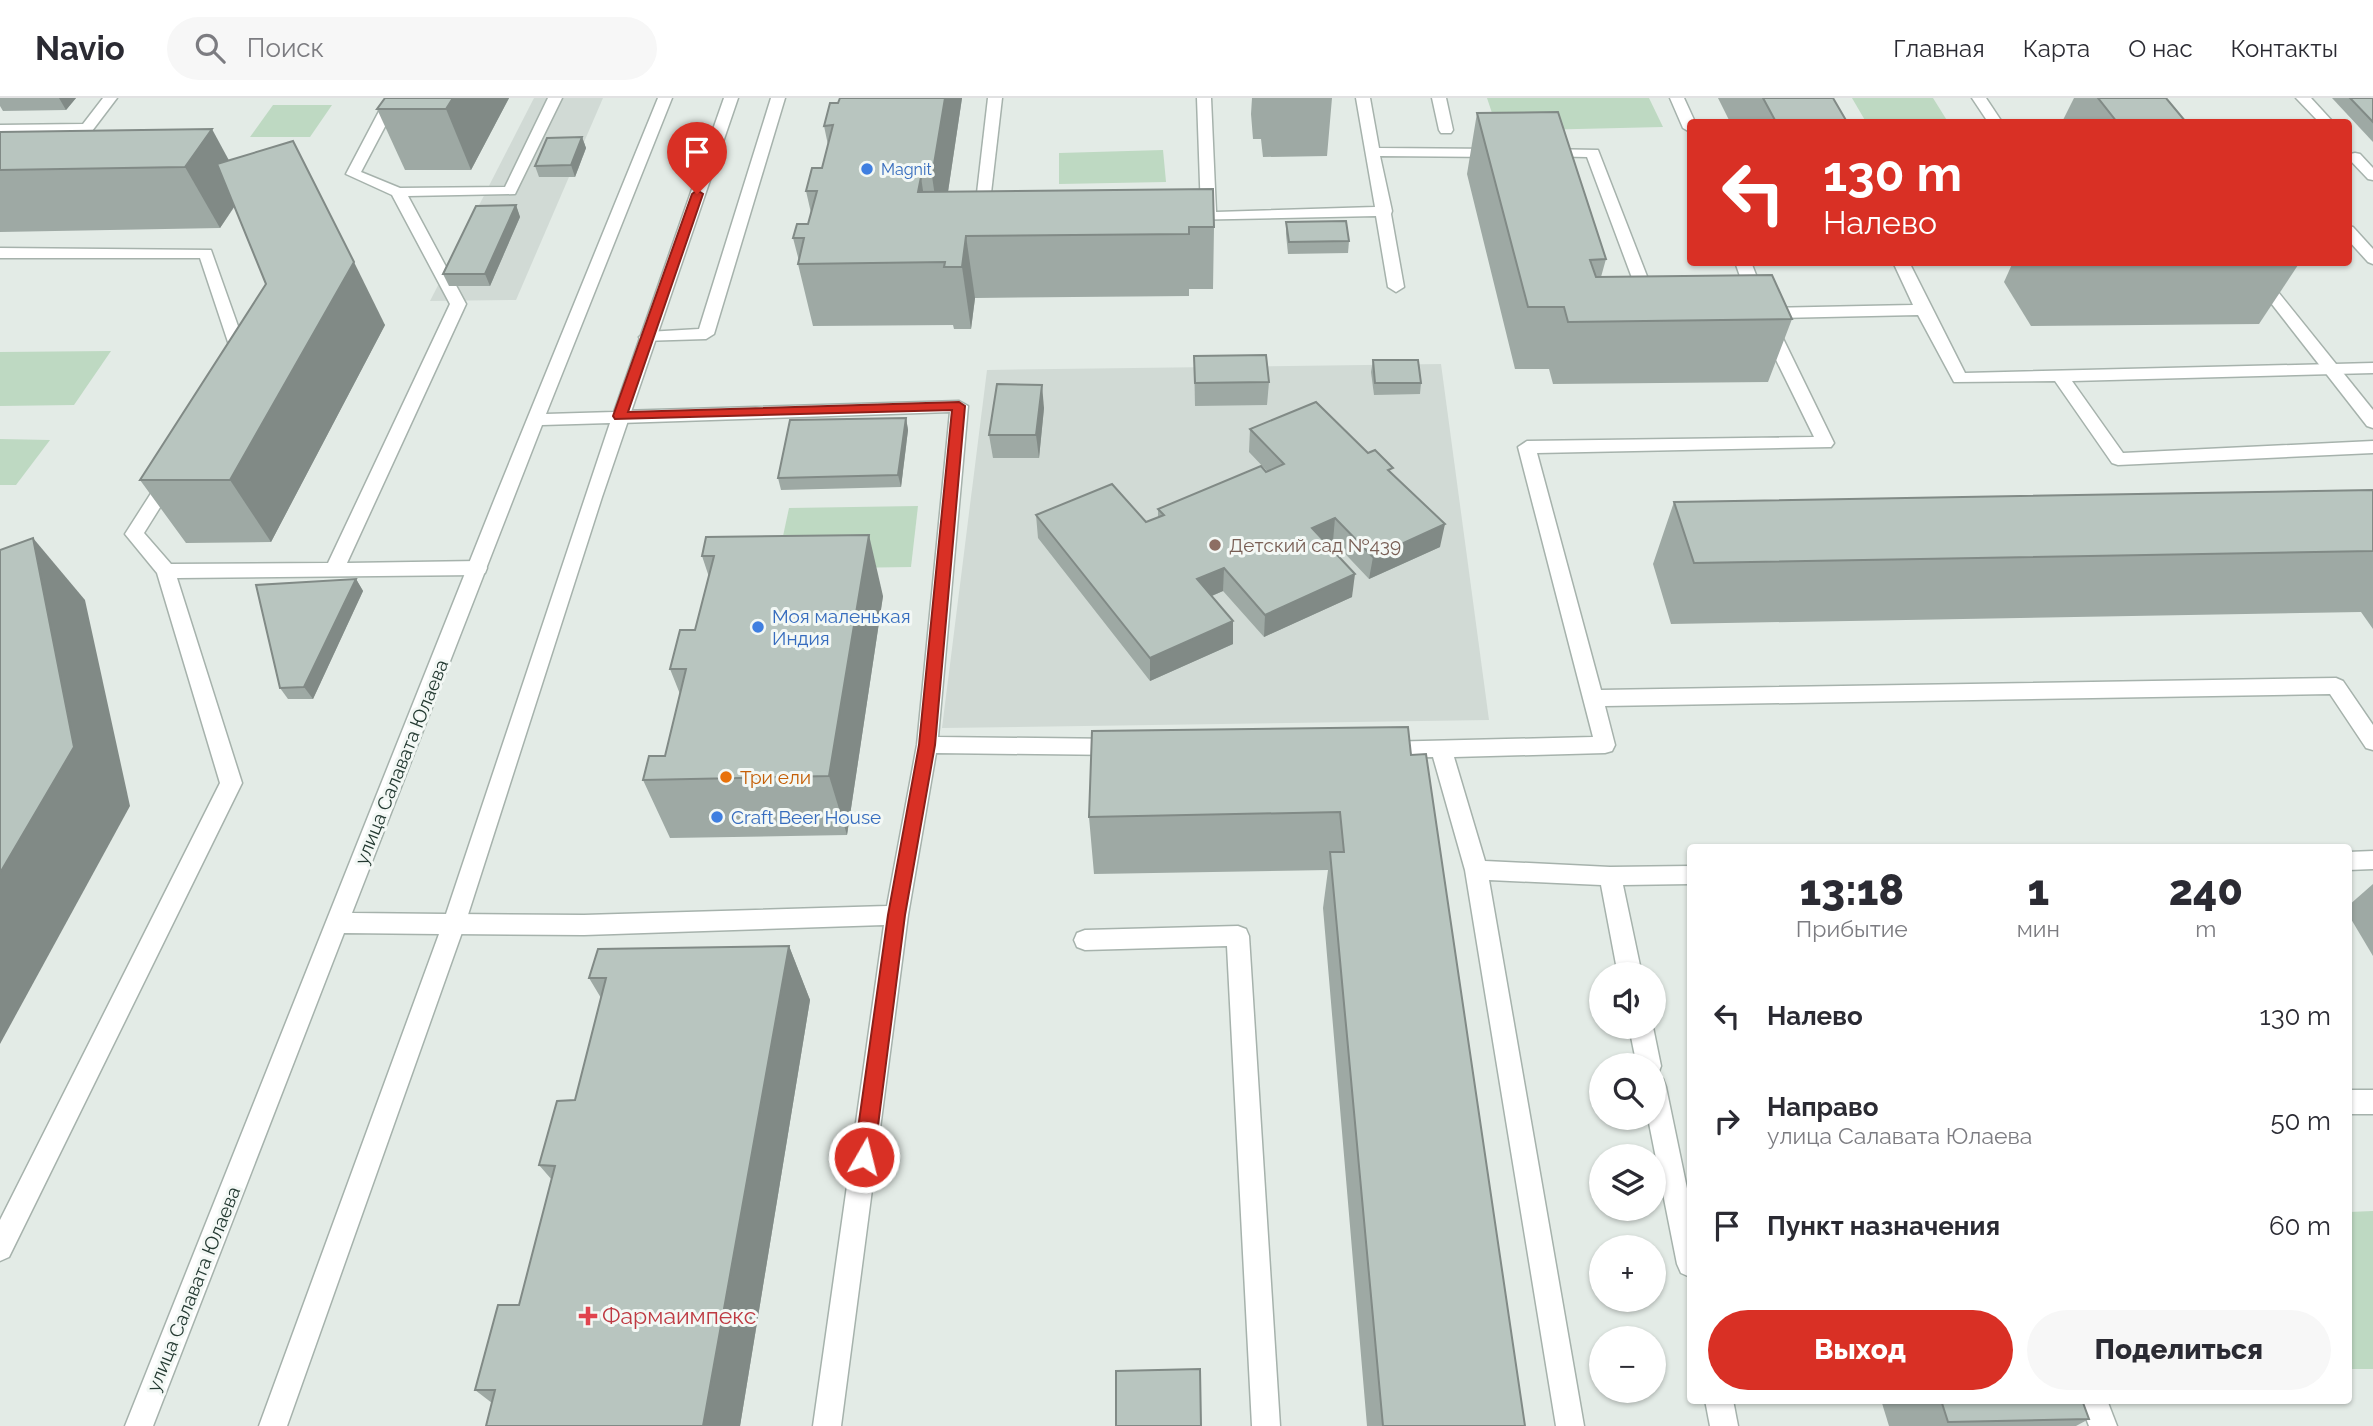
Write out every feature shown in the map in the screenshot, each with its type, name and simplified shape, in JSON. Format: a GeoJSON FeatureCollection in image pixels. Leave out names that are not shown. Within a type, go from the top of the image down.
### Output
{"type":"FeatureCollection","features":[{"type":"Feature","properties":{"kind":"street"},"geometry":{"type":"LineString","coordinates":[[0,129],[86,128],[110,98]]}},
{"type":"Feature","properties":{"kind":"street"},"geometry":{"type":"LineString","coordinates":[[393,98],[354,174],[398,192],[510,191],[555,98]]}},
{"type":"Feature","properties":{"kind":"street","name":"улица Салавата Юлаева"},"geometry":{"type":"LineString","coordinates":[[139,1426],[664,98]]}},
{"type":"Feature","properties":{"kind":"street"},"geometry":{"type":"LineString","coordinates":[[273,1426],[454,924],[620,416],[731,98]]}},
{"type":"Feature","properties":{"kind":"street"},"geometry":{"type":"LineString","coordinates":[[647,337],[706,334],[778,98]]}},
{"type":"Feature","properties":{"kind":"street"},"geometry":{"type":"LineString","coordinates":[[994,225],[980,225],[995,98]]}},
{"type":"Feature","properties":{"kind":"street"},"geometry":{"type":"LineString","coordinates":[[1204,98],[1209,216]]}},
{"type":"Feature","properties":{"kind":"street"},"geometry":{"type":"LineString","coordinates":[[1363,98],[1385,211],[1396,287]]}},
{"type":"Feature","properties":{"kind":"street"},"geometry":{"type":"LineString","coordinates":[[1439,98],[1446,130]]}},
{"type":"Feature","properties":{"kind":"street"},"geometry":{"type":"LineString","coordinates":[[1677,98],[1687,121]]}},
{"type":"Feature","properties":{"kind":"street"},"geometry":{"type":"LineString","coordinates":[[1979,98],[1994,119]]}},
{"type":"Feature","properties":{"kind":"street"},"geometry":{"type":"LineString","coordinates":[[2303,98],[2323,119]]}},
{"type":"Feature","properties":{"kind":"street"},"geometry":{"type":"LineString","coordinates":[[1373,152],[1593,153],[1651,308],[1665,309]]}},
{"type":"Feature","properties":{"kind":"street"},"geometry":{"type":"LineString","coordinates":[[2356,157],[2373,177]]}},
{"type":"Feature","properties":{"kind":"street"},"geometry":{"type":"LineString","coordinates":[[335,569],[458,304],[398,192]]}},
{"type":"Feature","properties":{"kind":"street"},"geometry":{"type":"LineString","coordinates":[[1169,218],[1385,211]]}},
{"type":"Feature","properties":{"kind":"street"},"geometry":{"type":"LineString","coordinates":[[2352,235],[2373,259]]}},
{"type":"Feature","properties":{"kind":"street"},"geometry":{"type":"LineString","coordinates":[[0,253],[206,253],[243,360],[235,372]]}},
{"type":"Feature","properties":{"kind":"street"},"geometry":{"type":"LineString","coordinates":[[1359,750],[1442,751],[1605,745],[1527,447],[1825,443],[1756,313],[1744,266]]}},
{"type":"Feature","properties":{"kind":"street"},"geometry":{"type":"LineString","coordinates":[[1904,266],[1923,310],[1960,378],[2373,368]]}},
{"type":"Feature","properties":{"kind":"street"},"geometry":{"type":"LineString","coordinates":[[2249,266],[2373,422]]}},
{"type":"Feature","properties":{"kind":"street"},"geometry":{"type":"LineString","coordinates":[[1756,313],[1923,310]]}},
{"type":"Feature","properties":{"kind":"street"},"geometry":{"type":"LineString","coordinates":[[2060,376],[2118,459],[2373,447]]}},
{"type":"Feature","properties":{"kind":"street"},"geometry":{"type":"LineString","coordinates":[[537,420],[959,406],[927,745],[897,915],[827,1426]]}},
{"type":"Feature","properties":{"kind":"street"},"geometry":{"type":"LineString","coordinates":[[0,1248],[231,783],[166,571],[134,534],[177,464]]}},
{"type":"Feature","properties":{"kind":"street"},"geometry":{"type":"LineString","coordinates":[[166,571],[478,568]]}},
{"type":"Feature","properties":{"kind":"street"},"geometry":{"type":"LineString","coordinates":[[1592,698],[2336,687],[2373,743]]}},
{"type":"Feature","properties":{"kind":"street"},"geometry":{"type":"LineString","coordinates":[[927,745],[1136,747]]}},
{"type":"Feature","properties":{"kind":"street"},"geometry":{"type":"LineString","coordinates":[[1442,751],[1476,870],[1570,1426]]}},
{"type":"Feature","properties":{"kind":"street"},"geometry":{"type":"LineString","coordinates":[[2352,862],[2373,860]]}},
{"type":"Feature","properties":{"kind":"street"},"geometry":{"type":"LineString","coordinates":[[1476,870],[1610,876],[1687,875]]}},
{"type":"Feature","properties":{"kind":"street"},"geometry":{"type":"LineString","coordinates":[[1610,876],[1627,962]]}},
{"type":"Feature","properties":{"kind":"street"},"geometry":{"type":"LineString","coordinates":[[337,923],[584,925],[897,915]]}},
{"type":"Feature","properties":{"kind":"street"},"geometry":{"type":"LineString","coordinates":[[1085,940],[1238,936],[1266,1426]]}},
{"type":"Feature","properties":{"kind":"street"},"geometry":{"type":"LineString","coordinates":[[2352,1102],[2373,1102]]}},
{"type":"Feature","properties":{"kind":"street"},"geometry":{"type":"LineString","coordinates":[[1663,1130],[1687,1249]]}},
{"type":"Feature","properties":{"kind":"street"},"geometry":{"type":"LineString","coordinates":[[1720,1404],[1724,1426]]}},
{"type":"Feature","properties":{"kind":"street"},"geometry":{"type":"LineString","coordinates":[[2095,1404],[2103,1426]]}},
{"type":"Feature","properties":{"kind":"shaded area"},"geometry":{"type":"Polygon","coordinates":[[[534,98],[603,98],[516,300],[430,301],[534,98]]]}},
{"type":"Feature","properties":{"kind":"shaded area","name":"Детский сад №439"},"geometry":{"type":"Polygon","coordinates":[[[1441,364],[1489,720],[942,728],[987,370],[1441,364]]]}},
{"type":"Feature","properties":{"kind":"green space"},"geometry":{"type":"Polygon","coordinates":[[[1487,98],[1649,98],[1663,127],[1498,131],[1487,98]]]}},
{"type":"Feature","properties":{"kind":"green space"},"geometry":{"type":"Polygon","coordinates":[[[1852,98],[1933,98],[1946,119],[1864,119],[1852,98]]]}},
{"type":"Feature","properties":{"kind":"green space"},"geometry":{"type":"Polygon","coordinates":[[[273,105],[332,105],[310,137],[250,137],[273,105]]]}},
{"type":"Feature","properties":{"kind":"green space"},"geometry":{"type":"Polygon","coordinates":[[[1163,150],[1166,182],[1059,184],[1059,153],[1163,150]]]}},
{"type":"Feature","properties":{"kind":"green space"},"geometry":{"type":"Polygon","coordinates":[[[111,351],[74,405],[0,406],[0,352],[111,351]]]}},
{"type":"Feature","properties":{"kind":"green space"},"geometry":{"type":"Polygon","coordinates":[[[0,439],[50,440],[16,485],[0,485],[0,439]]]}},
{"type":"Feature","properties":{"kind":"green space"},"geometry":{"type":"Polygon","coordinates":[[[918,506],[911,567],[776,569],[789,508],[918,506]]]}},
{"type":"Feature","properties":{"kind":"green space"},"geometry":{"type":"Polygon","coordinates":[[[2373,1211],[2373,1369],[2352,1369],[2352,1212],[2373,1211]]]}},
{"type":"Feature","properties":{"kind":"building"},"geometry":{"type":"Polygon","coordinates":[[[385,98],[453,98],[446,109],[377,109],[385,98]]]}},
{"type":"Feature","properties":{"kind":"building"},"geometry":{"type":"Polygon","coordinates":[[[840,98],[945,98],[932,176],[921,177],[918,192],[1213,189],[1214,227],[1189,227],[1189,234],[966,236],[962,267],[944,267],[945,262],[798,264],[804,238],[793,238],[797,224],[808,224],[817,191],[806,191],[812,168],[822,168],[833,125],[824,126],[830,103],[838,103],[840,98]]]}},
{"type":"Feature","properties":{"kind":"building"},"geometry":{"type":"Polygon","coordinates":[[[1763,98],[1833,98],[1845,119],[1774,119],[1763,98]]]}},
{"type":"Feature","properties":{"kind":"building"},"geometry":{"type":"Polygon","coordinates":[[[2098,98],[2166,98],[2184,119],[2115,119],[2098,98]]]}},
{"type":"Feature","properties":{"kind":"building"},"geometry":{"type":"Polygon","coordinates":[[[2350,98],[2373,98],[2373,122],[2350,98]]]}},
{"type":"Feature","properties":{"kind":"building"},"geometry":{"type":"Polygon","coordinates":[[[1558,112],[1606,259],[1590,260],[1596,277],[1772,275],[1792,319],[1568,322],[1564,307],[1528,307],[1477,113],[1558,112]]]}},
{"type":"Feature","properties":{"kind":"building"},"geometry":{"type":"Polygon","coordinates":[[[212,129],[185,167],[0,170],[0,132],[212,129]]]}},
{"type":"Feature","properties":{"kind":"building"},"geometry":{"type":"Polygon","coordinates":[[[582,137],[571,165],[535,166],[547,138],[582,137]]]}},
{"type":"Feature","properties":{"kind":"building"},"geometry":{"type":"Polygon","coordinates":[[[293,141],[354,262],[230,480],[140,480],[266,284],[217,164],[293,141]]]}},
{"type":"Feature","properties":{"kind":"building"},"geometry":{"type":"Polygon","coordinates":[[[516,205],[485,274],[443,274],[476,206],[516,205]]]}},
{"type":"Feature","properties":{"kind":"building"},"geometry":{"type":"Polygon","coordinates":[[[1346,221],[1349,241],[1289,242],[1286,222],[1346,221]]]}},
{"type":"Feature","properties":{"kind":"building"},"geometry":{"type":"Polygon","coordinates":[[[1266,355],[1269,382],[1195,383],[1194,356],[1266,355]]]}},
{"type":"Feature","properties":{"kind":"building"},"geometry":{"type":"Polygon","coordinates":[[[1373,360],[1418,360],[1421,383],[1375,383],[1373,360]]]}},
{"type":"Feature","properties":{"kind":"building"},"geometry":{"type":"Polygon","coordinates":[[[997,384],[1042,385],[1036,435],[989,435],[997,384]]]}},
{"type":"Feature","properties":{"kind":"building"},"geometry":{"type":"Polygon","coordinates":[[[1316,402],[1368,453],[1375,450],[1393,468],[1388,470],[1445,524],[1373,557],[1335,518],[1312,528],[1355,574],[1265,615],[1224,568],[1197,579],[1233,621],[1150,658],[1036,515],[1112,484],[1146,522],[1164,515],[1158,509],[1261,466],[1266,472],[1284,464],[1250,429],[1316,402]]]}},
{"type":"Feature","properties":{"kind":"building"},"geometry":{"type":"Polygon","coordinates":[[[906,418],[898,475],[778,478],[790,420],[906,418]]]}},
{"type":"Feature","properties":{"kind":"building"},"geometry":{"type":"Polygon","coordinates":[[[2373,490],[2373,551],[1694,563],[1674,502],[2373,490]]]}},
{"type":"Feature","properties":{"kind":"building"},"geometry":{"type":"Polygon","coordinates":[[[869,535],[829,776],[643,780],[649,756],[665,756],[686,669],[670,669],[680,630],[695,630],[714,556],[702,556],[706,537],[869,535]]]}},
{"type":"Feature","properties":{"kind":"building"},"geometry":{"type":"Polygon","coordinates":[[[33,538],[74,747],[0,873],[0,550],[33,538]]]}},
{"type":"Feature","properties":{"kind":"building"},"geometry":{"type":"Polygon","coordinates":[[[356,579],[304,687],[280,688],[256,585],[356,579]]]}},
{"type":"Feature","properties":{"kind":"building"},"geometry":{"type":"Polygon","coordinates":[[[1408,727],[1411,755],[1426,754],[1525,1426],[1383,1426],[1330,852],[1344,852],[1340,812],[1089,817],[1092,731],[1408,727]]]}},
{"type":"Feature","properties":{"kind":"building"},"geometry":{"type":"Polygon","coordinates":[[[789,946],[703,1426],[486,1426],[495,1390],[475,1390],[498,1305],[519,1305],[555,1166],[539,1165],[557,1101],[575,1100],[606,978],[589,978],[598,949],[789,946]]]}},
{"type":"Feature","properties":{"kind":"building"},"geometry":{"type":"Polygon","coordinates":[[[1200,1369],[1201,1426],[1116,1426],[1116,1371],[1200,1369]]]}},
{"type":"Feature","properties":{"kind":"building"},"geometry":{"type":"Polygon","coordinates":[[[1942,1404],[2083,1404],[2089,1419],[1948,1422],[1942,1404]]]}},
{"type":"Feature","properties":{"kind":"place","name":"Magnit"},"geometry":{"type":"Point","coordinates":[867,169]}},
{"type":"Feature","properties":{"kind":"place","name":"Детский сад №439"},"geometry":{"type":"Point","coordinates":[1215,545]}},
{"type":"Feature","properties":{"kind":"place","name":"Моя маленькая Индия"},"geometry":{"type":"Point","coordinates":[758,627]}},
{"type":"Feature","properties":{"kind":"place","name":"Три ели"},"geometry":{"type":"Point","coordinates":[726,777]}},
{"type":"Feature","properties":{"kind":"place","name":"Craft Beer House"},"geometry":{"type":"Point","coordinates":[717,817]}},
{"type":"Feature","properties":{"kind":"place","name":"Фармаимпекс"},"geometry":{"type":"Point","coordinates":[588,1316]}},
{"type":"Feature","properties":{"kind":"route"},"geometry":{"type":"LineString","coordinates":[[697,194],[620,416],[959,406],[927,745],[897,915],[864,1157]]}}]}
